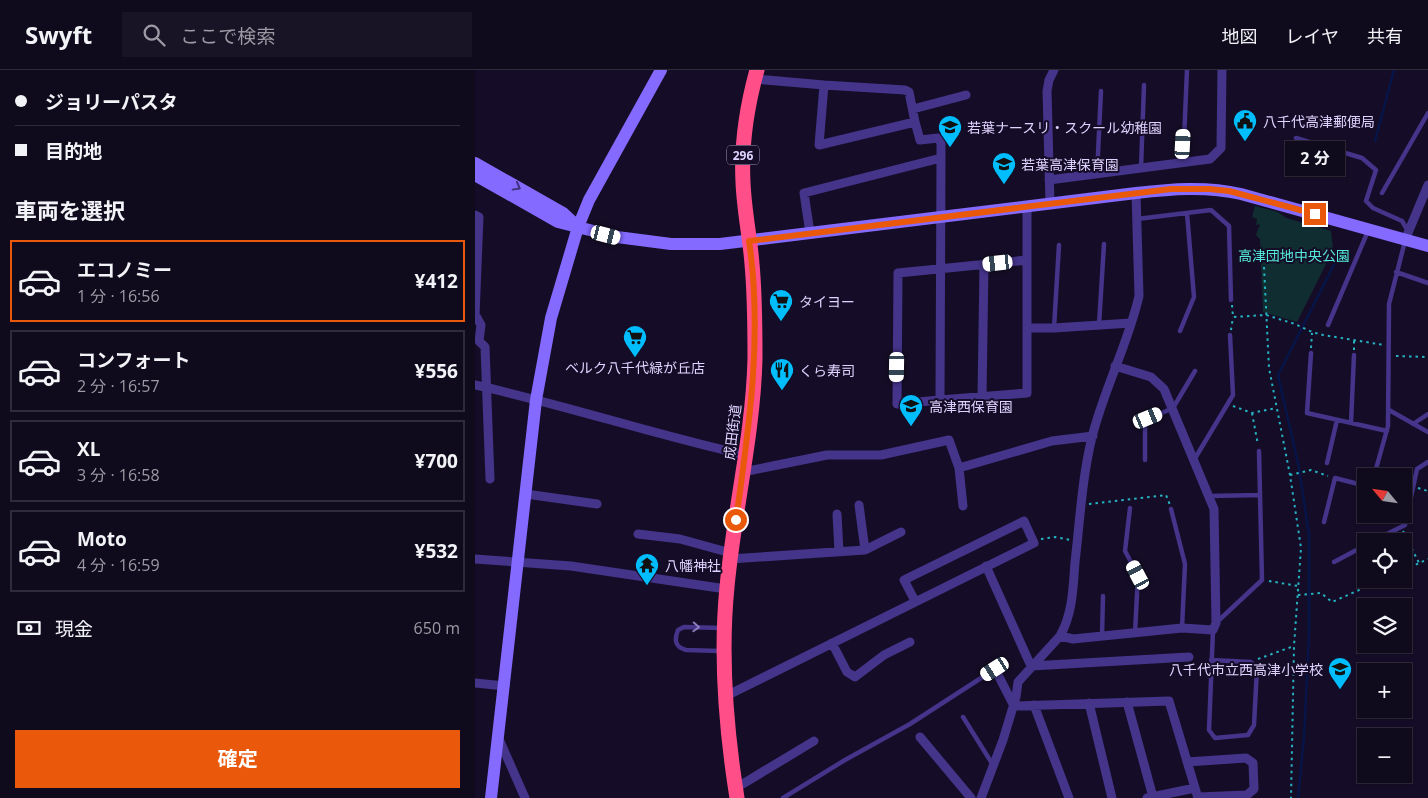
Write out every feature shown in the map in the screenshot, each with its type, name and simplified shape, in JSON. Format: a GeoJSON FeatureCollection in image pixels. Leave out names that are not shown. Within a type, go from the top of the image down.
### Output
{"type":"FeatureCollection","features":[{"type":"Feature","properties":{"kind":"highway","name":"成田街道"},"geometry":{"type":"LineString","coordinates":[[736,793],[726,696],[724,628],[730,556],[752,403],[755,353],[752,270],[743,181],[743,153],[747,111],[756,74]]}},
{"type":"Feature","properties":{"kind":"street"},"geometry":{"type":"LineString","coordinates":[[491,798],[536,400],[551,318],[578,227],[589,200],[661,70]]}},
{"type":"Feature","properties":{"kind":"street"},"geometry":{"type":"LineString","coordinates":[[1050,203],[1047,91],[1049,80],[1054,70]]}},
{"type":"Feature","properties":{"kind":"street"},"geometry":{"type":"LineString","coordinates":[[1049,180],[1210,159],[1221,148],[1222,70]]}},
{"type":"Feature","properties":{"kind":"street"},"geometry":{"type":"LineString","coordinates":[[756,74],[824,85],[905,90],[909,92],[920,140],[938,138],[941,143],[940,400]]}},
{"type":"Feature","properties":{"kind":"street"},"geometry":{"type":"LineString","coordinates":[[824,85],[819,145],[915,122]]}},
{"type":"Feature","properties":{"kind":"street"},"geometry":{"type":"LineString","coordinates":[[913,109],[966,95]]}},
{"type":"Feature","properties":{"kind":"street"},"geometry":{"type":"LineString","coordinates":[[810,234],[804,193],[941,158]]}},
{"type":"Feature","properties":{"kind":"street"},"geometry":{"type":"LineString","coordinates":[[475,163],[563,213],[578,227]]}},
{"type":"Feature","properties":{"kind":"street"},"geometry":{"type":"LineString","coordinates":[[475,176],[558,222],[617,238],[671,244],[712,245],[1135,193],[1171,189],[1209,189],[1255,197],[1369,230],[1407,236],[1428,246]]}},
{"type":"Feature","properties":{"kind":"street"},"geometry":{"type":"LineString","coordinates":[[1407,236],[1428,185]]}},
{"type":"Feature","properties":{"kind":"street"},"geometry":{"type":"LineString","coordinates":[[981,798],[1014,706],[1018,682],[1060,636],[1070,613],[1083,482],[1093,436],[1139,296],[1135,193]]}},
{"type":"Feature","properties":{"kind":"street"},"geometry":{"type":"LineString","coordinates":[[1027,206],[1027,260],[1027,393],[897,404],[898,273],[1027,260]]}},
{"type":"Feature","properties":{"kind":"street"},"geometry":{"type":"LineString","coordinates":[[475,215],[479,217],[475,316],[481,325],[479,341],[485,347],[485,387],[490,478]]}},
{"type":"Feature","properties":{"kind":"street"},"geometry":{"type":"LineString","coordinates":[[982,397],[983,264]]}},
{"type":"Feature","properties":{"kind":"street"},"geometry":{"type":"LineString","coordinates":[[1027,328],[1131,323]]}},
{"type":"Feature","properties":{"kind":"street"},"geometry":{"type":"LineString","coordinates":[[1060,636],[1073,639],[1182,628],[1214,627],[1214,509],[1164,389],[1151,377],[1115,366]]}},
{"type":"Feature","properties":{"kind":"street"},"geometry":{"type":"LineString","coordinates":[[475,385],[746,455]]}},
{"type":"Feature","properties":{"kind":"street"},"geometry":{"type":"LineString","coordinates":[[959,468],[1052,441],[1093,436]]}},
{"type":"Feature","properties":{"kind":"street"},"geometry":{"type":"LineString","coordinates":[[743,472],[827,455],[881,454],[949,440],[959,468],[963,506]]}},
{"type":"Feature","properties":{"kind":"street"},"geometry":{"type":"LineString","coordinates":[[526,494],[597,504]]}},
{"type":"Feature","properties":{"kind":"street"},"geometry":{"type":"LineString","coordinates":[[859,505],[865,550]]}},
{"type":"Feature","properties":{"kind":"street"},"geometry":{"type":"LineString","coordinates":[[837,514],[839,552]]}},
{"type":"Feature","properties":{"kind":"street"},"geometry":{"type":"LineString","coordinates":[[726,696],[915,602],[1034,542],[1024,521],[904,580],[915,602]]}},
{"type":"Feature","properties":{"kind":"street"},"geometry":{"type":"LineString","coordinates":[[638,534],[680,539],[730,556],[865,550],[901,532]]}},
{"type":"Feature","properties":{"kind":"street"},"geometry":{"type":"LineString","coordinates":[[475,559],[571,566],[727,589]]}},
{"type":"Feature","properties":{"kind":"street"},"geometry":{"type":"LineString","coordinates":[[986,566],[1031,666]]}},
{"type":"Feature","properties":{"kind":"street"},"geometry":{"type":"LineString","coordinates":[[832,643],[847,672],[855,677],[884,655],[910,642]]}},
{"type":"Feature","properties":{"kind":"street"},"geometry":{"type":"LineString","coordinates":[[1031,666],[1189,657]]}},
{"type":"Feature","properties":{"kind":"street"},"geometry":{"type":"LineString","coordinates":[[995,669],[1014,706]]}},
{"type":"Feature","properties":{"kind":"street"},"geometry":{"type":"LineString","coordinates":[[475,683],[505,686]]}},
{"type":"Feature","properties":{"kind":"street"},"geometry":{"type":"LineString","coordinates":[[1014,706],[1169,701],[1197,794]]}},
{"type":"Feature","properties":{"kind":"street"},"geometry":{"type":"LineString","coordinates":[[1127,702],[1150,797],[1197,794],[1247,795],[1254,789],[1253,763],[1246,758],[1187,762]]}},
{"type":"Feature","properties":{"kind":"street"},"geometry":{"type":"LineString","coordinates":[[1089,703],[1112,798]]}},
{"type":"Feature","properties":{"kind":"street"},"geometry":{"type":"LineString","coordinates":[[1034,705],[1069,798]]}},
{"type":"Feature","properties":{"kind":"street"},"geometry":{"type":"LineString","coordinates":[[920,737],[971,798]]}},
{"type":"Feature","properties":{"kind":"street"},"geometry":{"type":"LineString","coordinates":[[499,739],[525,798]]}},
{"type":"Feature","properties":{"kind":"street"},"geometry":{"type":"LineString","coordinates":[[736,793],[814,741]]}},
{"type":"Feature","properties":{"kind":"lane"},"geometry":{"type":"LineString","coordinates":[[1183,163],[1187,70]]}},
{"type":"Feature","properties":{"kind":"lane"},"geometry":{"type":"LineString","coordinates":[[1141,168],[1144,85]]}},
{"type":"Feature","properties":{"kind":"lane"},"geometry":{"type":"LineString","coordinates":[[1097,174],[1101,91]]}},
{"type":"Feature","properties":{"kind":"lane"},"geometry":{"type":"LineString","coordinates":[[1382,193],[1428,113]]}},
{"type":"Feature","properties":{"kind":"lane"},"geometry":{"type":"LineString","coordinates":[[1297,138],[1362,158],[1376,170],[1366,201],[1373,208],[1402,221],[1407,236],[1389,304],[1389,410],[1387,431],[1376,468]]}},
{"type":"Feature","properties":{"kind":"lane"},"geometry":{"type":"LineString","coordinates":[[1137,219],[1211,210],[1229,226],[1231,300]]}},
{"type":"Feature","properties":{"kind":"lane"},"geometry":{"type":"LineString","coordinates":[[1180,331],[1194,297],[1187,213]]}},
{"type":"Feature","properties":{"kind":"lane"},"geometry":{"type":"LineString","coordinates":[[1328,325],[1369,230]]}},
{"type":"Feature","properties":{"kind":"lane"},"geometry":{"type":"LineString","coordinates":[[1099,325],[1104,244]]}},
{"type":"Feature","properties":{"kind":"lane"},"geometry":{"type":"LineString","coordinates":[[1054,328],[1059,245]]}},
{"type":"Feature","properties":{"kind":"lane"},"geometry":{"type":"LineString","coordinates":[[1396,272],[1428,283]]}},
{"type":"Feature","properties":{"kind":"lane"},"geometry":{"type":"LineString","coordinates":[[1194,460],[1233,396],[1230,334]]}},
{"type":"Feature","properties":{"kind":"lane"},"geometry":{"type":"LineString","coordinates":[[1311,353],[1307,413],[1387,431]]}},
{"type":"Feature","properties":{"kind":"lane"},"geometry":{"type":"LineString","coordinates":[[1351,423],[1354,355]]}},
{"type":"Feature","properties":{"kind":"lane"},"geometry":{"type":"LineString","coordinates":[[1145,460],[1145,424],[1148,418],[1173,408],[1195,371]]}},
{"type":"Feature","properties":{"kind":"lane"},"geometry":{"type":"LineString","coordinates":[[1389,410],[1428,432]]}},
{"type":"Feature","properties":{"kind":"lane"},"geometry":{"type":"LineString","coordinates":[[1413,424],[1428,414]]}},
{"type":"Feature","properties":{"kind":"lane"},"geometry":{"type":"LineString","coordinates":[[1327,463],[1337,420]]}},
{"type":"Feature","properties":{"kind":"lane"},"geometry":{"type":"LineString","coordinates":[[1211,660],[1251,662],[1257,668],[1254,725],[1247,735],[1215,738],[1209,730],[1211,660],[1214,627],[1262,580],[1259,451]]}},
{"type":"Feature","properties":{"kind":"lane"},"geometry":{"type":"LineString","coordinates":[[1413,486],[1417,469],[1428,462]]}},
{"type":"Feature","properties":{"kind":"lane"},"geometry":{"type":"LineString","coordinates":[[1324,522],[1335,478],[1357,484]]}},
{"type":"Feature","properties":{"kind":"lane"},"geometry":{"type":"LineString","coordinates":[[1209,496],[1260,495]]}},
{"type":"Feature","properties":{"kind":"lane"},"geometry":{"type":"LineString","coordinates":[[1130,508],[1125,551],[1138,575],[1135,633]]}},
{"type":"Feature","properties":{"kind":"lane"},"geometry":{"type":"LineString","coordinates":[[1171,509],[1185,564],[1182,628]]}},
{"type":"Feature","properties":{"kind":"lane"},"geometry":{"type":"LineString","coordinates":[[1389,533],[1401,527],[1405,522]]}},
{"type":"Feature","properties":{"kind":"lane"},"geometry":{"type":"LineString","coordinates":[[1334,562],[1357,550]]}},
{"type":"Feature","properties":{"kind":"lane"},"geometry":{"type":"LineString","coordinates":[[1102,636],[1103,596]]}},
{"type":"Feature","properties":{"kind":"lane"},"geometry":{"type":"LineString","coordinates":[[724,628],[684,627],[678,630],[675,640],[681,649],[724,651]]}},
{"type":"Feature","properties":{"kind":"lane"},"geometry":{"type":"LineString","coordinates":[[783,798],[845,760],[910,724],[995,669]]}},
{"type":"Feature","properties":{"kind":"lane"},"geometry":{"type":"LineString","coordinates":[[963,717],[994,766]]}},
{"type":"Feature","properties":{"kind":"path"},"geometry":{"type":"LineString","coordinates":[[1264,267],[1269,368],[1301,548],[1294,646],[1291,798]]}},
{"type":"Feature","properties":{"kind":"path"},"geometry":{"type":"LineString","coordinates":[[1230,334],[1233,317],[1231,300]]}},
{"type":"Feature","properties":{"kind":"path"},"geometry":{"type":"LineString","coordinates":[[1233,317],[1266,315],[1295,324],[1312,332],[1388,346]]}},
{"type":"Feature","properties":{"kind":"path"},"geometry":{"type":"LineString","coordinates":[[1311,353],[1312,332]]}},
{"type":"Feature","properties":{"kind":"path"},"geometry":{"type":"LineString","coordinates":[[1388,356],[1428,357]]}},
{"type":"Feature","properties":{"kind":"path"},"geometry":{"type":"LineString","coordinates":[[1228,404],[1253,413],[1277,408]]}},
{"type":"Feature","properties":{"kind":"path"},"geometry":{"type":"LineString","coordinates":[[1253,413],[1259,451]]}},
{"type":"Feature","properties":{"kind":"path"},"geometry":{"type":"LineString","coordinates":[[1289,475],[1311,470],[1335,478]]}},
{"type":"Feature","properties":{"kind":"path"},"geometry":{"type":"LineString","coordinates":[[1413,486],[1428,491]]}},
{"type":"Feature","properties":{"kind":"path"},"geometry":{"type":"LineString","coordinates":[[1081,505],[1166,495],[1171,509]]}},
{"type":"Feature","properties":{"kind":"path"},"geometry":{"type":"LineString","coordinates":[[1401,527],[1419,563]]}},
{"type":"Feature","properties":{"kind":"path"},"geometry":{"type":"LineString","coordinates":[[1034,542],[1047,537],[1078,541]]}},
{"type":"Feature","properties":{"kind":"path"},"geometry":{"type":"LineString","coordinates":[[1412,566],[1428,559]]}},
{"type":"Feature","properties":{"kind":"path"},"geometry":{"type":"LineString","coordinates":[[1262,580],[1298,586]]}},
{"type":"Feature","properties":{"kind":"path"},"geometry":{"type":"LineString","coordinates":[[1298,595],[1321,593],[1332,602],[1364,588]]}},
{"type":"Feature","properties":{"kind":"path"},"geometry":{"type":"LineString","coordinates":[[1251,662],[1294,646]]}},
{"type":"Feature","properties":{"kind":"green space","name":"高津団地中央公園"},"geometry":{"type":"Polygon","coordinates":[[[1255,206],[1278,212],[1286,218],[1331,231],[1333,250],[1297,322],[1263,312],[1260,239],[1256,235],[1260,224],[1256,225],[1257,219],[1252,217],[1255,206]]]}},
{"type":"Feature","properties":{"kind":"waterway"},"geometry":{"type":"LineString","coordinates":[[1375,141],[1394,70]]}},
{"type":"Feature","properties":{"kind":"waterway"},"geometry":{"type":"LineString","coordinates":[[1298,798],[1304,737],[1309,635],[1309,535],[1299,468],[1278,375],[1341,251]]}},
{"type":"Feature","properties":{"kind":"place","name":"八千代高津郵便局"},"geometry":{"type":"Point","coordinates":[1245,142]}},
{"type":"Feature","properties":{"kind":"place","name":"若葉ナースリ・スクール幼稚園"},"geometry":{"type":"Point","coordinates":[950,148]}},
{"type":"Feature","properties":{"kind":"place","name":"若葉高津保育園"},"geometry":{"type":"Point","coordinates":[1004,185]}},
{"type":"Feature","properties":{"kind":"place","name":"タイヨー"},"geometry":{"type":"Point","coordinates":[781,322]}},
{"type":"Feature","properties":{"kind":"place","name":"ベルク八千代緑が丘店"},"geometry":{"type":"Point","coordinates":[635,358]}},
{"type":"Feature","properties":{"kind":"place","name":"くら寿司"},"geometry":{"type":"Point","coordinates":[782,391]}},
{"type":"Feature","properties":{"kind":"place","name":"高津西保育園"},"geometry":{"type":"Point","coordinates":[911,427]}},
{"type":"Feature","properties":{"kind":"place","name":"八幡神社"},"geometry":{"type":"Point","coordinates":[647,586]}},
{"type":"Feature","properties":{"kind":"place","name":"八千代市立西高津小学校"},"geometry":{"type":"Point","coordinates":[1340,690]}},
{"type":"Feature","properties":{"kind":"route"},"geometry":{"type":"LineString","coordinates":[[736,520],[746,455],[755,361],[755,309],[749,241],[1171,189],[1229,191],[1315,214]]}}]}
